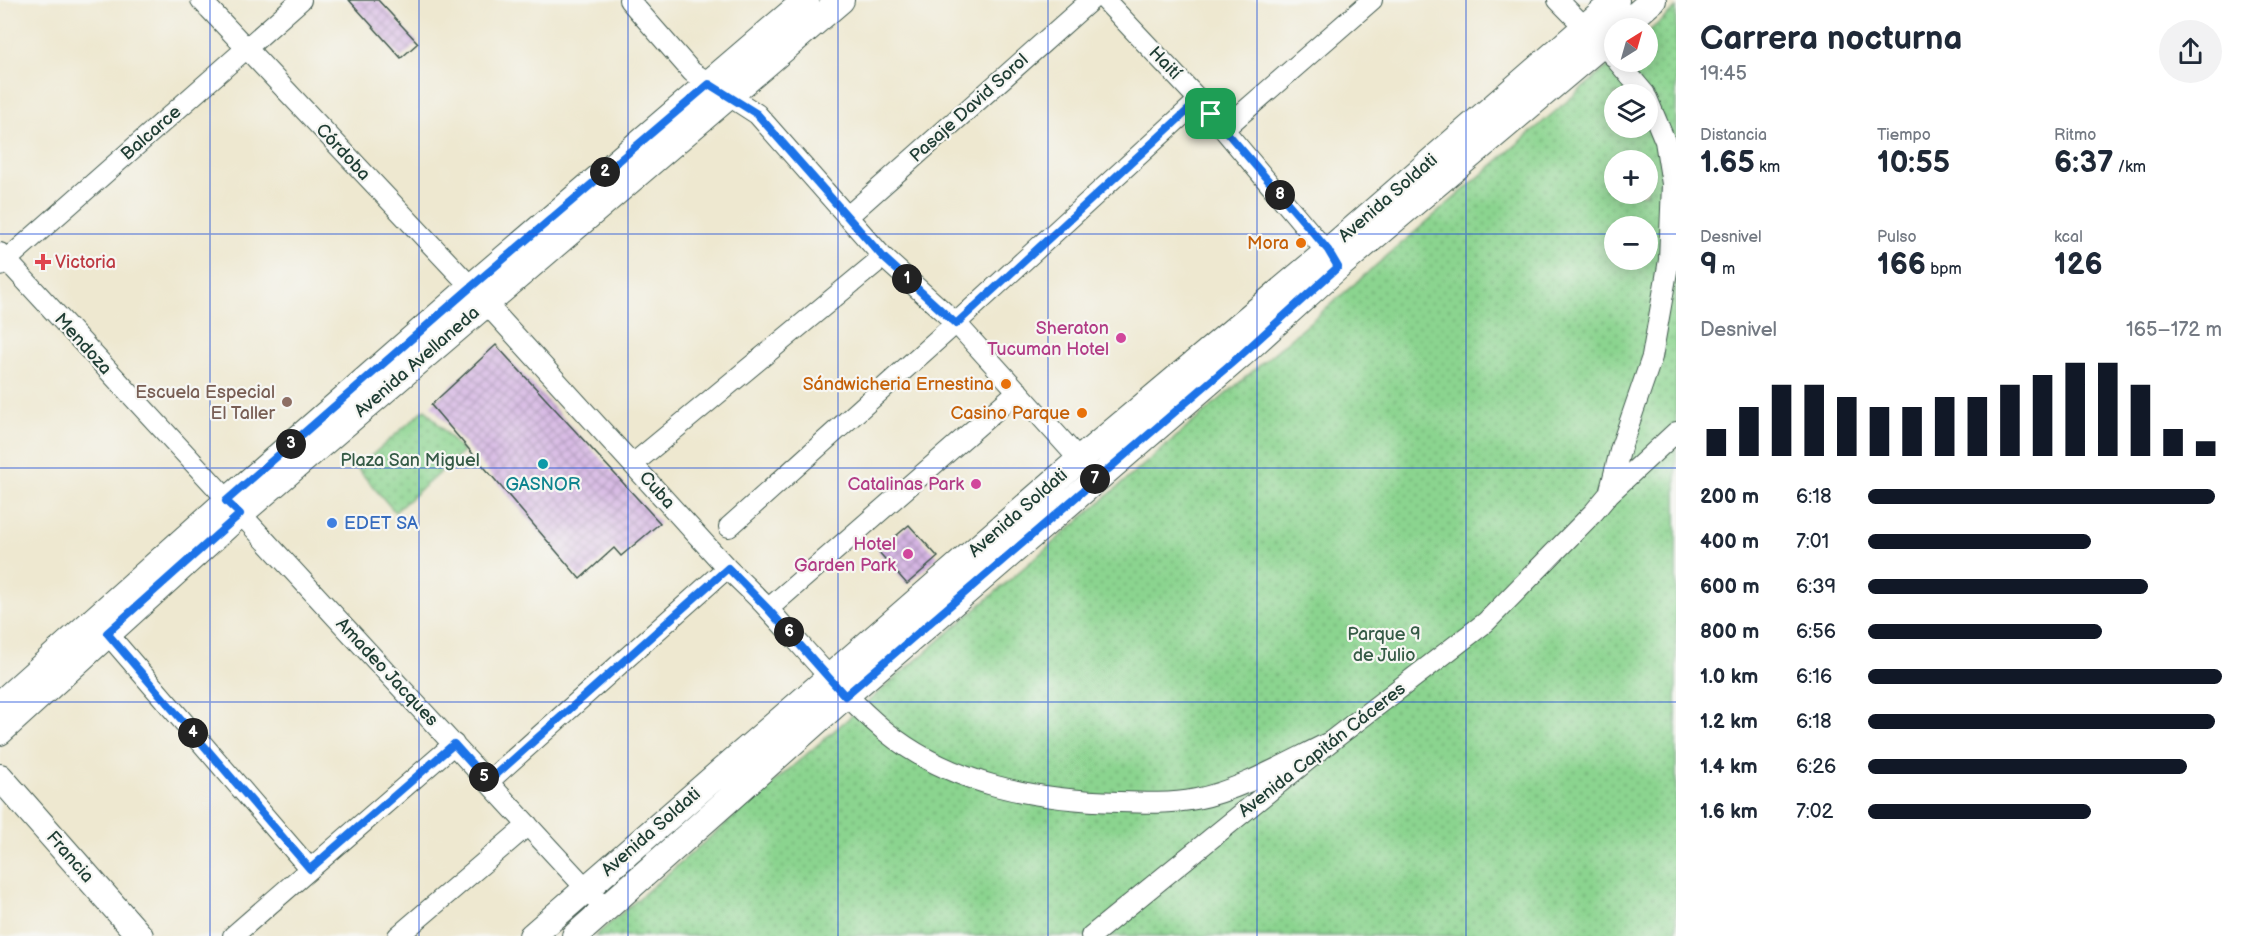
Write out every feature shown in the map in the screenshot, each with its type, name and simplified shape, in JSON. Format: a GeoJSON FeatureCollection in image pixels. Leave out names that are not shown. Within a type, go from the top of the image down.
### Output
{"type":"FeatureCollection","features":[{"type":"Feature","properties":{"kind":"main road","name":"Avenida Avellaneda"},"geometry":{"type":"LineString","coordinates":[[719,90],[806,0]]}},
{"type":"Feature","properties":{"kind":"main road","name":"Avenida Avellaneda"},"geometry":{"type":"LineString","coordinates":[[0,704],[233,508],[719,90],[841,0]]}},
{"type":"Feature","properties":{"kind":"main road","name":"Avenida Soldati"},"geometry":{"type":"LineString","coordinates":[[1613,18],[1616,0]]}},
{"type":"Feature","properties":{"kind":"main road","name":"Avenida Soldati"},"geometry":{"type":"LineString","coordinates":[[1634,18],[1653,0]]}},
{"type":"Feature","properties":{"kind":"main road","name":"Avenida Soldati"},"geometry":{"type":"LineString","coordinates":[[532,936],[587,888],[837,686],[1333,259],[1604,46]]}},
{"type":"Feature","properties":{"kind":"main road","name":"Avenida Avellaneda"},"geometry":{"type":"LineString","coordinates":[[0,732],[107,633],[233,508]]}},
{"type":"Feature","properties":{"kind":"main road","name":"Avenida Soldati"},"geometry":{"type":"LineString","coordinates":[[575,936],[606,909],[837,686]]}},
{"type":"Feature","properties":{"kind":"main road","name":"Francia"},"geometry":{"type":"LineString","coordinates":[[0,777],[140,936]]}},
{"type":"Feature","properties":{"kind":"street","name":"Córdoba"},"geometry":{"type":"LineString","coordinates":[[201,0],[478,295]]}},
{"type":"Feature","properties":{"kind":"street","name":"Balcarce"},"geometry":{"type":"LineString","coordinates":[[2,260],[302,0]]}},
{"type":"Feature","properties":{"kind":"street"},"geometry":{"type":"LineString","coordinates":[[629,0],[692,72],[757,114],[883,257],[956,324],[1088,469]]}},
{"type":"Feature","properties":{"kind":"street","name":"Pasaje David Sorol"},"geometry":{"type":"LineString","coordinates":[[847,217],[1091,0]]}},
{"type":"Feature","properties":{"kind":"street","name":"Haití"},"geometry":{"type":"LineString","coordinates":[[1105,0],[1199,100],[1333,259]]}},
{"type":"Feature","properties":{"kind":"street"},"geometry":{"type":"LineString","coordinates":[[1224,129],[1372,0]]}},
{"type":"Feature","properties":{"kind":"street"},"geometry":{"type":"LineString","coordinates":[[1558,0],[1604,38]]}},
{"type":"Feature","properties":{"kind":"street"},"geometry":{"type":"LineString","coordinates":[[729,527],[956,324],[1199,100]]}},
{"type":"Feature","properties":{"kind":"street"},"geometry":{"type":"LineString","coordinates":[[1608,494],[1621,447],[1652,357],[1669,260],[1672,184],[1665,141],[1658,124]]}},
{"type":"Feature","properties":{"kind":"street"},"geometry":{"type":"LineString","coordinates":[[633,464],[883,257]]}},
{"type":"Feature","properties":{"kind":"street","name":"Mendoza"},"geometry":{"type":"LineString","coordinates":[[2,260],[233,508]]}},
{"type":"Feature","properties":{"kind":"street","name":"Cuba"},"geometry":{"type":"LineString","coordinates":[[478,295],[837,686],[887,733],[923,758],[964,777],[1006,790],[1090,801],[1162,803],[1197,799],[1232,788],[1330,742]]}},
{"type":"Feature","properties":{"kind":"street"},"geometry":{"type":"LineString","coordinates":[[768,609],[1018,391]]}},
{"type":"Feature","properties":{"kind":"street","name":"Avenida Capitán Cáceres"},"geometry":{"type":"LineString","coordinates":[[1091,936],[1330,742],[1486,621],[1594,512],[1608,494],[1676,432]]}},
{"type":"Feature","properties":{"kind":"street","name":"Amadeo Jacques"},"geometry":{"type":"LineString","coordinates":[[233,508],[606,909]]}},
{"type":"Feature","properties":{"kind":"street"},"geometry":{"type":"LineString","coordinates":[[488,782],[728,568]]}},
{"type":"Feature","properties":{"kind":"street"},"geometry":{"type":"LineString","coordinates":[[107,633],[310,869]]}},
{"type":"Feature","properties":{"kind":"street"},"geometry":{"type":"LineString","coordinates":[[233,936],[454,744]]}},
{"type":"Feature","properties":{"kind":"street"},"geometry":{"type":"LineString","coordinates":[[398,936],[528,825]]}},
{"type":"Feature","properties":{"kind":"green space","name":"Parque 9 de Julio"},"geometry":{"type":"Polygon","coordinates":[[[1676,8],[1676,936],[595,936],[1604,70],[1604,72],[1658,72],[1658,24],[1676,8]]]}},
{"type":"Feature","properties":{"kind":"green space","name":"Plaza San Miguel"},"geometry":{"type":"Polygon","coordinates":[[[425,409],[463,452],[395,512],[357,468],[425,409]]]}},
{"type":"Feature","properties":{"kind":"building"},"geometry":{"type":"Polygon","coordinates":[[[349,0],[378,0],[418,43],[401,58],[349,0]]]}},
{"type":"Feature","properties":{"kind":"building","name":"GASNOR"},"geometry":{"type":"Polygon","coordinates":[[[496,345],[660,523],[621,556],[614,548],[580,579],[431,405],[496,345]]]}},
{"type":"Feature","properties":{"kind":"building","name":"Hotel Garden Park"},"geometry":{"type":"Polygon","coordinates":[[[909,525],[938,557],[907,584],[878,551],[909,525]]]}},
{"type":"Feature","properties":{"kind":"place","name":"Mora"},"geometry":{"type":"Point","coordinates":[1301,243]}},
{"type":"Feature","properties":{"kind":"place","name":"Victoria"},"geometry":{"type":"Point","coordinates":[43,262]}},
{"type":"Feature","properties":{"kind":"place","name":"Sheraton Tucuman Hotel"},"geometry":{"type":"Point","coordinates":[1121,338]}},
{"type":"Feature","properties":{"kind":"place","name":"Sándwicheria Ernestina"},"geometry":{"type":"Point","coordinates":[1006,384]}},
{"type":"Feature","properties":{"kind":"place","name":"Escuela Especial El Taller"},"geometry":{"type":"Point","coordinates":[287,402]}},
{"type":"Feature","properties":{"kind":"place","name":"Casino Parque"},"geometry":{"type":"Point","coordinates":[1082,413]}},
{"type":"Feature","properties":{"kind":"place","name":"GASNOR"},"geometry":{"type":"Point","coordinates":[543,464]}},
{"type":"Feature","properties":{"kind":"place","name":"Catalinas Park"},"geometry":{"type":"Point","coordinates":[976,484]}},
{"type":"Feature","properties":{"kind":"place","name":"EDET SA"},"geometry":{"type":"Point","coordinates":[332,523]}},
{"type":"Feature","properties":{"kind":"place","name":"Hotel Garden Park"},"geometry":{"type":"Point","coordinates":[908,554]}},
{"type":"Feature","properties":{"kind":"route"},"geometry":{"type":"LineString","coordinates":[[709,84],[757,114],[883,257],[956,324],[1199,100],[1211,114],[1328,250],[1338,267],[1241,355],[845,696],[768,609],[728,568],[488,782],[454,744],[310,869],[107,633],[240,514],[226,501],[471,287],[709,84]]}}]}
